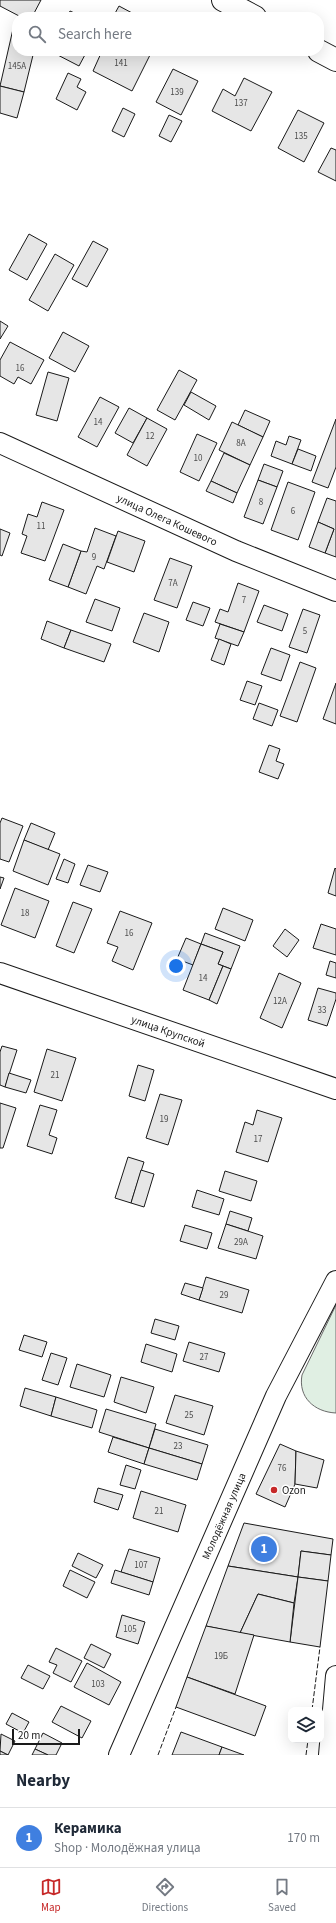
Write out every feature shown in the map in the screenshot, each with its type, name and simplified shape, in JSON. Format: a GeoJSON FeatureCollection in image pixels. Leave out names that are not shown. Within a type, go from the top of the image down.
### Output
{"type":"FeatureCollection","features":[{"type":"Feature","properties":{"kind":"street"},"geometry":{"type":"LineString","coordinates":[[223,0],[246,12]]}},
{"type":"Feature","properties":{"kind":"street"},"geometry":{"type":"LineString","coordinates":[[324,54],[336,60]]}},
{"type":"Feature","properties":{"kind":"street","name":"улица Олега Кошевого"},"geometry":{"type":"LineString","coordinates":[[0,443],[236,551],[336,591]]}},
{"type":"Feature","properties":{"kind":"street","name":"улица Крупской"},"geometry":{"type":"LineString","coordinates":[[0,973],[336,1088]]}},
{"type":"Feature","properties":{"kind":"street","name":"Молодёжная улица"},"geometry":{"type":"LineString","coordinates":[[120,1755],[272,1403],[336,1280]]}},
{"type":"Feature","properties":{"kind":"street"},"geometry":{"type":"LineString","coordinates":[[329,1755],[336,1676]]}},
{"type":"Feature","properties":{"kind":"green space"},"geometry":{"type":"Polygon","coordinates":[[[336,1305],[336,1413],[321,1410],[309,1402],[305,1396],[301,1383],[302,1375],[336,1305]]]}},
{"type":"Feature","properties":{"kind":"building"},"geometry":{"type":"Polygon","coordinates":[[[0,0],[41,0],[35,12],[12,12],[0,6],[0,0]]]}},
{"type":"Feature","properties":{"kind":"building"},"geometry":{"type":"Polygon","coordinates":[[[119,6],[130,12],[116,12],[119,6]]]}},
{"type":"Feature","properties":{"kind":"building"},"geometry":{"type":"Polygon","coordinates":[[[12,33],[12,56],[33,56],[24,92],[0,86],[12,33]]]}},
{"type":"Feature","properties":{"kind":"building"},"geometry":{"type":"Polygon","coordinates":[[[60,56],[84,56],[79,66],[60,56]]]}},
{"type":"Feature","properties":{"kind":"building"},"geometry":{"type":"Polygon","coordinates":[[[100,56],[150,56],[132,91],[93,71],[100,56]]]}},
{"type":"Feature","properties":{"kind":"building"},"geometry":{"type":"Polygon","coordinates":[[[173,69],[198,81],[181,115],[156,102],[173,69]]]}},
{"type":"Feature","properties":{"kind":"building"},"geometry":{"type":"Polygon","coordinates":[[[68,73],[81,79],[77,87],[86,92],[77,110],[56,99],[68,73]]]}},
{"type":"Feature","properties":{"kind":"building"},"geometry":{"type":"Polygon","coordinates":[[[244,78],[272,92],[251,131],[212,111],[223,89],[235,96],[244,78]]]}},
{"type":"Feature","properties":{"kind":"building"},"geometry":{"type":"Polygon","coordinates":[[[0,86],[24,92],[17,118],[0,113],[0,86]]]}},
{"type":"Feature","properties":{"kind":"building"},"geometry":{"type":"Polygon","coordinates":[[[123,108],[135,114],[124,137],[112,131],[123,108]]]}},
{"type":"Feature","properties":{"kind":"building"},"geometry":{"type":"Polygon","coordinates":[[[298,110],[324,123],[304,162],[278,148],[298,110]]]}},
{"type":"Feature","properties":{"kind":"building"},"geometry":{"type":"Polygon","coordinates":[[[169,115],[182,121],[171,142],[159,136],[169,115]]]}},
{"type":"Feature","properties":{"kind":"building"},"geometry":{"type":"Polygon","coordinates":[[[331,148],[336,150],[336,181],[318,172],[331,148]]]}},
{"type":"Feature","properties":{"kind":"building"},"geometry":{"type":"Polygon","coordinates":[[[29,234],[47,244],[27,280],[9,270],[29,234]]]}},
{"type":"Feature","properties":{"kind":"building"},"geometry":{"type":"Polygon","coordinates":[[[93,241],[108,249],[87,287],[72,279],[93,241]]]}},
{"type":"Feature","properties":{"kind":"building"},"geometry":{"type":"Polygon","coordinates":[[[55,254],[74,265],[48,311],[29,300],[55,254]]]}},
{"type":"Feature","properties":{"kind":"building"},"geometry":{"type":"Polygon","coordinates":[[[0,321],[8,326],[0,339],[0,321]]]}},
{"type":"Feature","properties":{"kind":"building"},"geometry":{"type":"Polygon","coordinates":[[[63,332],[89,346],[75,372],[49,358],[63,332]]]}},
{"type":"Feature","properties":{"kind":"building"},"geometry":{"type":"Polygon","coordinates":[[[10,342],[44,360],[31,384],[18,377],[14,384],[0,376],[0,360],[10,342]]]}},
{"type":"Feature","properties":{"kind":"building"},"geometry":{"type":"Polygon","coordinates":[[[179,370],[197,380],[175,420],[157,410],[179,370]]]}},
{"type":"Feature","properties":{"kind":"building"},"geometry":{"type":"Polygon","coordinates":[[[48,372],[69,378],[57,421],[36,415],[48,372]]]}},
{"type":"Feature","properties":{"kind":"building"},"geometry":{"type":"Polygon","coordinates":[[[191,392],[216,406],[209,420],[184,405],[191,392]]]}},
{"type":"Feature","properties":{"kind":"building"},"geometry":{"type":"Polygon","coordinates":[[[100,397],[119,407],[97,447],[78,437],[100,397]]]}},
{"type":"Feature","properties":{"kind":"building"},"geometry":{"type":"Polygon","coordinates":[[[129,408],[147,418],[133,443],[115,433],[129,408]]]}},
{"type":"Feature","properties":{"kind":"building"},"geometry":{"type":"Polygon","coordinates":[[[245,410],[270,421],[263,437],[238,425],[245,410]]]}},
{"type":"Feature","properties":{"kind":"building"},"geometry":{"type":"Polygon","coordinates":[[[147,418],[167,429],[147,466],[127,455],[147,418]]]}},
{"type":"Feature","properties":{"kind":"building"},"geometry":{"type":"Polygon","coordinates":[[[336,419],[336,467],[328,488],[312,482],[336,419]]]}},
{"type":"Feature","properties":{"kind":"building"},"geometry":{"type":"Polygon","coordinates":[[[232,422],[263,437],[250,465],[219,450],[232,422]]]}},
{"type":"Feature","properties":{"kind":"building"},"geometry":{"type":"Polygon","coordinates":[[[197,434],[217,443],[199,481],[180,472],[197,434]]]}},
{"type":"Feature","properties":{"kind":"building"},"geometry":{"type":"Polygon","coordinates":[[[289,436],[301,440],[292,464],[271,456],[276,441],[286,445],[289,436]]]}},
{"type":"Feature","properties":{"kind":"building"},"geometry":{"type":"Polygon","coordinates":[[[298,449],[316,456],[311,471],[292,464],[298,449]]]}},
{"type":"Feature","properties":{"kind":"building"},"geometry":{"type":"Polygon","coordinates":[[[224,453],[250,465],[237,493],[211,481],[224,453]]]}},
{"type":"Feature","properties":{"kind":"building"},"geometry":{"type":"Polygon","coordinates":[[[264,464],[283,471],[277,487],[258,480],[264,464]]]}},
{"type":"Feature","properties":{"kind":"building"},"geometry":{"type":"Polygon","coordinates":[[[258,480],[277,487],[263,524],[244,517],[258,480]]]}},
{"type":"Feature","properties":{"kind":"building"},"geometry":{"type":"Polygon","coordinates":[[[211,481],[237,493],[233,503],[206,491],[211,481]]]}},
{"type":"Feature","properties":{"kind":"building"},"geometry":{"type":"Polygon","coordinates":[[[288,482],[315,492],[298,540],[271,530],[288,482]]]}},
{"type":"Feature","properties":{"kind":"building"},"geometry":{"type":"Polygon","coordinates":[[[327,498],[336,501],[336,557],[325,553],[334,529],[318,522],[327,498]]]}},
{"type":"Feature","properties":{"kind":"building"},"geometry":{"type":"Polygon","coordinates":[[[42,502],[64,510],[45,561],[21,553],[27,536],[22,534],[28,514],[37,517],[42,502]]]}},
{"type":"Feature","properties":{"kind":"building"},"geometry":{"type":"Polygon","coordinates":[[[318,522],[334,529],[325,553],[309,547],[318,522]]]}},
{"type":"Feature","properties":{"kind":"building"},"geometry":{"type":"Polygon","coordinates":[[[95,528],[116,536],[104,569],[97,566],[86,594],[68,587],[81,551],[87,552],[95,528]]]}},
{"type":"Feature","properties":{"kind":"building"},"geometry":{"type":"Polygon","coordinates":[[[0,529],[10,533],[2,556],[0,555],[0,529]]]}},
{"type":"Feature","properties":{"kind":"building"},"geometry":{"type":"Polygon","coordinates":[[[118,531],[145,541],[134,572],[107,562],[118,531]]]}},
{"type":"Feature","properties":{"kind":"building"},"geometry":{"type":"Polygon","coordinates":[[[63,544],[81,551],[68,587],[49,580],[63,544]]]}},
{"type":"Feature","properties":{"kind":"building"},"geometry":{"type":"Polygon","coordinates":[[[170,558],[192,566],[177,608],[154,600],[170,558]]]}},
{"type":"Feature","properties":{"kind":"building"},"geometry":{"type":"Polygon","coordinates":[[[238,583],[259,591],[244,632],[215,622],[220,609],[228,612],[238,583]]]}},
{"type":"Feature","properties":{"kind":"building"},"geometry":{"type":"Polygon","coordinates":[[[95,599],[120,608],[112,631],[86,622],[95,599]]]}},
{"type":"Feature","properties":{"kind":"building"},"geometry":{"type":"Polygon","coordinates":[[[193,602],[210,608],[203,626],[186,620],[193,602]]]}},
{"type":"Feature","properties":{"kind":"building"},"geometry":{"type":"Polygon","coordinates":[[[264,605],[288,614],[282,631],[257,622],[264,605]]]}},
{"type":"Feature","properties":{"kind":"building"},"geometry":{"type":"Polygon","coordinates":[[[303,609],[320,615],[307,653],[289,647],[303,609]]]}},
{"type":"Feature","properties":{"kind":"building"},"geometry":{"type":"Polygon","coordinates":[[[144,613],[169,622],[159,652],[133,642],[144,613]]]}},
{"type":"Feature","properties":{"kind":"building"},"geometry":{"type":"Polygon","coordinates":[[[47,621],[71,630],[64,648],[41,639],[47,621]]]}},
{"type":"Feature","properties":{"kind":"building"},"geometry":{"type":"Polygon","coordinates":[[[220,624],[244,632],[238,646],[215,638],[220,624]]]}},
{"type":"Feature","properties":{"kind":"building"},"geometry":{"type":"Polygon","coordinates":[[[71,630],[111,644],[104,662],[64,648],[71,630]]]}},
{"type":"Feature","properties":{"kind":"building"},"geometry":{"type":"Polygon","coordinates":[[[219,639],[231,644],[224,665],[211,660],[219,639]]]}},
{"type":"Feature","properties":{"kind":"building"},"geometry":{"type":"Polygon","coordinates":[[[271,648],[290,655],[281,681],[261,674],[271,648]]]}},
{"type":"Feature","properties":{"kind":"building"},"geometry":{"type":"Polygon","coordinates":[[[300,662],[316,668],[297,722],[280,716],[300,662]]]}},
{"type":"Feature","properties":{"kind":"building"},"geometry":{"type":"Polygon","coordinates":[[[247,681],[262,686],[255,705],[240,700],[247,681]]]}},
{"type":"Feature","properties":{"kind":"building"},"geometry":{"type":"Polygon","coordinates":[[[336,683],[336,724],[323,719],[336,683]]]}},
{"type":"Feature","properties":{"kind":"building"},"geometry":{"type":"Polygon","coordinates":[[[259,703],[278,710],[272,726],[253,719],[259,703]]]}},
{"type":"Feature","properties":{"kind":"building"},"geometry":{"type":"Polygon","coordinates":[[[269,745],[280,749],[276,761],[284,764],[278,779],[259,772],[269,745]]]}},
{"type":"Feature","properties":{"kind":"building"},"geometry":{"type":"Polygon","coordinates":[[[2,818],[23,826],[9,862],[0,859],[0,823],[2,818]]]}},
{"type":"Feature","properties":{"kind":"building"},"geometry":{"type":"Polygon","coordinates":[[[31,823],[55,833],[48,850],[24,840],[31,823]]]}},
{"type":"Feature","properties":{"kind":"building"},"geometry":{"type":"Polygon","coordinates":[[[24,840],[60,854],[48,885],[13,871],[24,840]]]}},
{"type":"Feature","properties":{"kind":"building"},"geometry":{"type":"Polygon","coordinates":[[[64,859],[75,864],[68,883],[56,879],[64,859]]]}},
{"type":"Feature","properties":{"kind":"building"},"geometry":{"type":"Polygon","coordinates":[[[88,865],[108,872],[100,892],[80,885],[88,865]]]}},
{"type":"Feature","properties":{"kind":"building"},"geometry":{"type":"Polygon","coordinates":[[[335,868],[336,869],[336,896],[328,893],[335,868]]]}},
{"type":"Feature","properties":{"kind":"building"},"geometry":{"type":"Polygon","coordinates":[[[0,877],[4,878],[0,889],[0,877]]]}},
{"type":"Feature","properties":{"kind":"building"},"geometry":{"type":"Polygon","coordinates":[[[15,888],[49,901],[35,938],[1,925],[15,888]]]}},
{"type":"Feature","properties":{"kind":"building"},"geometry":{"type":"Polygon","coordinates":[[[73,902],[92,909],[74,953],[56,946],[73,902]]]}},
{"type":"Feature","properties":{"kind":"building"},"geometry":{"type":"Polygon","coordinates":[[[223,908],[253,920],[245,941],[215,929],[223,908]]]}},
{"type":"Feature","properties":{"kind":"building"},"geometry":{"type":"Polygon","coordinates":[[[120,911],[152,923],[133,970],[112,961],[118,947],[107,943],[120,911]]]}},
{"type":"Feature","properties":{"kind":"building"},"geometry":{"type":"Polygon","coordinates":[[[321,924],[336,929],[336,955],[313,948],[321,924]]]}},
{"type":"Feature","properties":{"kind":"building"},"geometry":{"type":"Polygon","coordinates":[[[285,929],[299,940],[287,957],[273,946],[285,929]]]}},
{"type":"Feature","properties":{"kind":"building"},"geometry":{"type":"Polygon","coordinates":[[[205,933],[240,946],[231,969],[218,964],[223,952],[201,944],[205,933]]]}},
{"type":"Feature","properties":{"kind":"building"},"geometry":{"type":"Polygon","coordinates":[[[186,938],[201,944],[193,965],[177,959],[186,938]]]}},
{"type":"Feature","properties":{"kind":"building"},"geometry":{"type":"Polygon","coordinates":[[[201,944],[223,952],[218,964],[223,966],[209,1000],[183,990],[201,944]]]}},
{"type":"Feature","properties":{"kind":"building"},"geometry":{"type":"Polygon","coordinates":[[[330,961],[336,963],[336,978],[326,975],[330,961]]]}},
{"type":"Feature","properties":{"kind":"building"},"geometry":{"type":"Polygon","coordinates":[[[223,966],[231,969],[217,1004],[209,1000],[223,966]]]}},
{"type":"Feature","properties":{"kind":"building"},"geometry":{"type":"Polygon","coordinates":[[[279,973],[301,983],[282,1028],[260,1018],[279,973]]]}},
{"type":"Feature","properties":{"kind":"building"},"geometry":{"type":"Polygon","coordinates":[[[318,988],[336,993],[336,999],[327,1026],[308,1020],[318,988]]]}},
{"type":"Feature","properties":{"kind":"building"},"geometry":{"type":"Polygon","coordinates":[[[2,1046],[17,1050],[5,1087],[0,1085],[0,1052],[2,1046]]]}},
{"type":"Feature","properties":{"kind":"building"},"geometry":{"type":"Polygon","coordinates":[[[47,1049],[76,1058],[62,1101],[34,1092],[47,1049]]]}},
{"type":"Feature","properties":{"kind":"building"},"geometry":{"type":"Polygon","coordinates":[[[138,1065],[154,1070],[145,1101],[129,1096],[138,1065]]]}},
{"type":"Feature","properties":{"kind":"building"},"geometry":{"type":"Polygon","coordinates":[[[9,1073],[31,1080],[26,1093],[5,1087],[9,1073]]]}},
{"type":"Feature","properties":{"kind":"building"},"geometry":{"type":"Polygon","coordinates":[[[160,1094],[182,1100],[168,1145],[146,1138],[160,1094]]]}},
{"type":"Feature","properties":{"kind":"building"},"geometry":{"type":"Polygon","coordinates":[[[0,1103],[16,1108],[3,1148],[0,1148],[0,1103]]]}},
{"type":"Feature","properties":{"kind":"building"},"geometry":{"type":"Polygon","coordinates":[[[40,1105],[57,1110],[49,1135],[57,1138],[52,1154],[27,1146],[40,1105]]]}},
{"type":"Feature","properties":{"kind":"building"},"geometry":{"type":"Polygon","coordinates":[[[257,1110],[282,1118],[268,1162],[236,1152],[245,1122],[253,1125],[257,1110]]]}},
{"type":"Feature","properties":{"kind":"building"},"geometry":{"type":"Polygon","coordinates":[[[128,1157],[144,1162],[131,1203],[115,1198],[128,1157]]]}},
{"type":"Feature","properties":{"kind":"building"},"geometry":{"type":"Polygon","coordinates":[[[141,1170],[154,1174],[144,1207],[131,1203],[141,1170]]]}},
{"type":"Feature","properties":{"kind":"building"},"geometry":{"type":"Polygon","coordinates":[[[225,1171],[257,1181],[251,1201],[219,1191],[225,1171]]]}},
{"type":"Feature","properties":{"kind":"building"},"geometry":{"type":"Polygon","coordinates":[[[197,1190],[224,1199],[219,1215],[192,1207],[197,1190]]]}},
{"type":"Feature","properties":{"kind":"building"},"geometry":{"type":"Polygon","coordinates":[[[230,1211],[252,1218],[248,1231],[226,1224],[230,1211]]]}},
{"type":"Feature","properties":{"kind":"building"},"geometry":{"type":"Polygon","coordinates":[[[226,1224],[263,1236],[256,1259],[218,1248],[226,1224]]]}},
{"type":"Feature","properties":{"kind":"building"},"geometry":{"type":"Polygon","coordinates":[[[185,1225],[212,1233],[207,1249],[180,1241],[185,1225]]]}},
{"type":"Feature","properties":{"kind":"building"},"geometry":{"type":"Polygon","coordinates":[[[206,1277],[249,1290],[242,1313],[199,1300],[206,1277]]]}},
{"type":"Feature","properties":{"kind":"building"},"geometry":{"type":"Polygon","coordinates":[[[185,1283],[203,1288],[199,1300],[181,1294],[185,1283]]]}},
{"type":"Feature","properties":{"kind":"building"},"geometry":{"type":"Polygon","coordinates":[[[155,1319],[179,1326],[175,1340],[151,1333],[155,1319]]]}},
{"type":"Feature","properties":{"kind":"building"},"geometry":{"type":"Polygon","coordinates":[[[24,1335],[47,1342],[42,1357],[19,1350],[24,1335]]]}},
{"type":"Feature","properties":{"kind":"building"},"geometry":{"type":"Polygon","coordinates":[[[189,1342],[225,1353],[219,1372],[183,1361],[189,1342]]]}},
{"type":"Feature","properties":{"kind":"building"},"geometry":{"type":"Polygon","coordinates":[[[146,1344],[177,1354],[172,1372],[141,1362],[146,1344]]]}},
{"type":"Feature","properties":{"kind":"building"},"geometry":{"type":"Polygon","coordinates":[[[51,1353],[67,1358],[58,1385],[42,1380],[51,1353]]]}},
{"type":"Feature","properties":{"kind":"building"},"geometry":{"type":"Polygon","coordinates":[[[77,1364],[111,1375],[104,1397],[70,1387],[77,1364]]]}},
{"type":"Feature","properties":{"kind":"building"},"geometry":{"type":"Polygon","coordinates":[[[121,1377],[154,1387],[146,1413],[114,1402],[121,1377]]]}},
{"type":"Feature","properties":{"kind":"building"},"geometry":{"type":"Polygon","coordinates":[[[25,1388],[56,1397],[51,1416],[20,1406],[25,1388]]]}},
{"type":"Feature","properties":{"kind":"building"},"geometry":{"type":"Polygon","coordinates":[[[175,1395],[213,1406],[204,1435],[166,1423],[175,1395]]]}},
{"type":"Feature","properties":{"kind":"building"},"geometry":{"type":"Polygon","coordinates":[[[56,1397],[97,1410],[92,1428],[51,1416],[56,1397]]]}},
{"type":"Feature","properties":{"kind":"building"},"geometry":{"type":"Polygon","coordinates":[[[106,1409],[156,1424],[149,1448],[99,1432],[106,1409]]]}},
{"type":"Feature","properties":{"kind":"building"},"geometry":{"type":"Polygon","coordinates":[[[155,1429],[208,1445],[202,1464],[149,1448],[155,1429]]]}},
{"type":"Feature","properties":{"kind":"building"},"geometry":{"type":"Polygon","coordinates":[[[113,1437],[149,1448],[144,1464],[108,1452],[113,1437]]]}},
{"type":"Feature","properties":{"kind":"building"},"geometry":{"type":"Polygon","coordinates":[[[280,1444],[296,1451],[295,1484],[285,1507],[256,1494],[280,1444]]]}},
{"type":"Feature","properties":{"kind":"building"},"geometry":{"type":"Polygon","coordinates":[[[149,1448],[202,1464],[197,1480],[144,1464],[149,1448]]]}},
{"type":"Feature","properties":{"kind":"building"},"geometry":{"type":"Polygon","coordinates":[[[296,1451],[324,1460],[317,1488],[295,1484],[296,1451]]]}},
{"type":"Feature","properties":{"kind":"building"},"geometry":{"type":"Polygon","coordinates":[[[126,1465],[141,1470],[135,1489],[120,1485],[126,1465]]]}},
{"type":"Feature","properties":{"kind":"building"},"geometry":{"type":"Polygon","coordinates":[[[98,1488],[123,1495],[118,1510],[94,1502],[98,1488]]]}},
{"type":"Feature","properties":{"kind":"building"},"geometry":{"type":"Polygon","coordinates":[[[141,1491],[186,1505],[178,1532],[133,1518],[141,1491]]]}},
{"type":"Feature","properties":{"kind":"building"},"geometry":{"type":"Polygon","coordinates":[[[244,1523],[333,1539],[331,1555],[301,1551],[298,1577],[228,1566],[244,1523]]]}},
{"type":"Feature","properties":{"kind":"building"},"geometry":{"type":"Polygon","coordinates":[[[129,1549],[160,1558],[153,1582],[121,1572],[129,1549]]]}},
{"type":"Feature","properties":{"kind":"building"},"geometry":{"type":"Polygon","coordinates":[[[301,1551],[331,1555],[328,1581],[298,1577],[301,1551]]]}},
{"type":"Feature","properties":{"kind":"building"},"geometry":{"type":"Polygon","coordinates":[[[78,1553],[103,1565],[96,1578],[72,1566],[78,1553]]]}},
{"type":"Feature","properties":{"kind":"building"},"geometry":{"type":"Polygon","coordinates":[[[228,1566],[298,1577],[294,1603],[258,1594],[240,1633],[206,1626],[228,1566]]]}},
{"type":"Feature","properties":{"kind":"building"},"geometry":{"type":"Polygon","coordinates":[[[70,1570],[95,1582],[87,1598],[63,1586],[70,1570]]]}},
{"type":"Feature","properties":{"kind":"building"},"geometry":{"type":"Polygon","coordinates":[[[115,1570],[153,1582],[149,1595],[111,1583],[115,1570]]]}},
{"type":"Feature","properties":{"kind":"building"},"geometry":{"type":"Polygon","coordinates":[[[298,1577],[328,1581],[320,1647],[290,1642],[298,1577]]]}},
{"type":"Feature","properties":{"kind":"building"},"geometry":{"type":"Polygon","coordinates":[[[258,1594],[294,1603],[290,1642],[240,1633],[258,1594]]]}},
{"type":"Feature","properties":{"kind":"building"},"geometry":{"type":"Polygon","coordinates":[[[122,1615],[145,1622],[138,1644],[116,1637],[122,1615]]]}},
{"type":"Feature","properties":{"kind":"building"},"geometry":{"type":"Polygon","coordinates":[[[206,1626],[254,1635],[235,1694],[187,1677],[206,1626]]]}},
{"type":"Feature","properties":{"kind":"building"},"geometry":{"type":"Polygon","coordinates":[[[91,1644],[111,1654],[104,1668],[84,1658],[91,1644]]]}},
{"type":"Feature","properties":{"kind":"building"},"geometry":{"type":"Polygon","coordinates":[[[56,1648],[82,1661],[71,1682],[53,1673],[57,1665],[49,1662],[56,1648]]]}},
{"type":"Feature","properties":{"kind":"building"},"geometry":{"type":"Polygon","coordinates":[[[87,1663],[121,1682],[109,1705],[74,1687],[87,1663]]]}},
{"type":"Feature","properties":{"kind":"building"},"geometry":{"type":"Polygon","coordinates":[[[28,1665],[50,1676],[43,1689],[21,1678],[28,1665]]]}},
{"type":"Feature","properties":{"kind":"building"},"geometry":{"type":"Polygon","coordinates":[[[187,1677],[266,1706],[255,1736],[176,1707],[187,1677]]]}},
{"type":"Feature","properties":{"kind":"building"},"geometry":{"type":"Polygon","coordinates":[[[61,1706],[91,1721],[82,1738],[52,1722],[61,1706]]]}},
{"type":"Feature","properties":{"kind":"building"},"geometry":{"type":"Polygon","coordinates":[[[12,1713],[29,1722],[23,1733],[6,1724],[12,1713]]]}},
{"type":"Feature","properties":{"kind":"building"},"geometry":{"type":"Polygon","coordinates":[[[181,1732],[222,1747],[219,1755],[172,1755],[181,1732]]]}},
{"type":"Feature","properties":{"kind":"building"},"geometry":{"type":"Polygon","coordinates":[[[43,1733],[62,1743],[56,1755],[48,1755],[35,1749],[43,1733]]]}},
{"type":"Feature","properties":{"kind":"building"},"geometry":{"type":"Polygon","coordinates":[[[1,1734],[15,1741],[8,1755],[0,1751],[1,1734]]]}},
{"type":"Feature","properties":{"kind":"building"},"geometry":{"type":"Polygon","coordinates":[[[222,1747],[244,1755],[219,1755],[222,1747]]]}},
{"type":"Feature","properties":{"kind":"building"},"geometry":{"type":"Polygon","coordinates":[[[35,1749],[48,1755],[32,1755],[35,1749]]]}},
{"type":"Feature","properties":{"kind":"building"},"geometry":{"type":"Polygon","coordinates":[[[0,1751],[8,1755],[0,1755],[0,1751]]]}},
{"type":"Feature","properties":{"kind":"fence"},"geometry":{"type":"LineString","coordinates":[[312,1707],[320,1647]]}},
{"type":"Feature","properties":{"kind":"fence"},"geometry":{"type":"LineString","coordinates":[[158,1755],[176,1707]]}},
{"type":"Feature","properties":{"kind":"fence"},"geometry":{"type":"LineString","coordinates":[[306,1755],[308,1743]]}},
{"type":"Feature","properties":{"kind":"place","name":"Ozon"},"geometry":{"type":"Point","coordinates":[274,1490]}},
{"type":"Feature","properties":{"kind":"place","name":"Керамика"},"geometry":{"type":"Point","coordinates":[264,1549]}}]}
